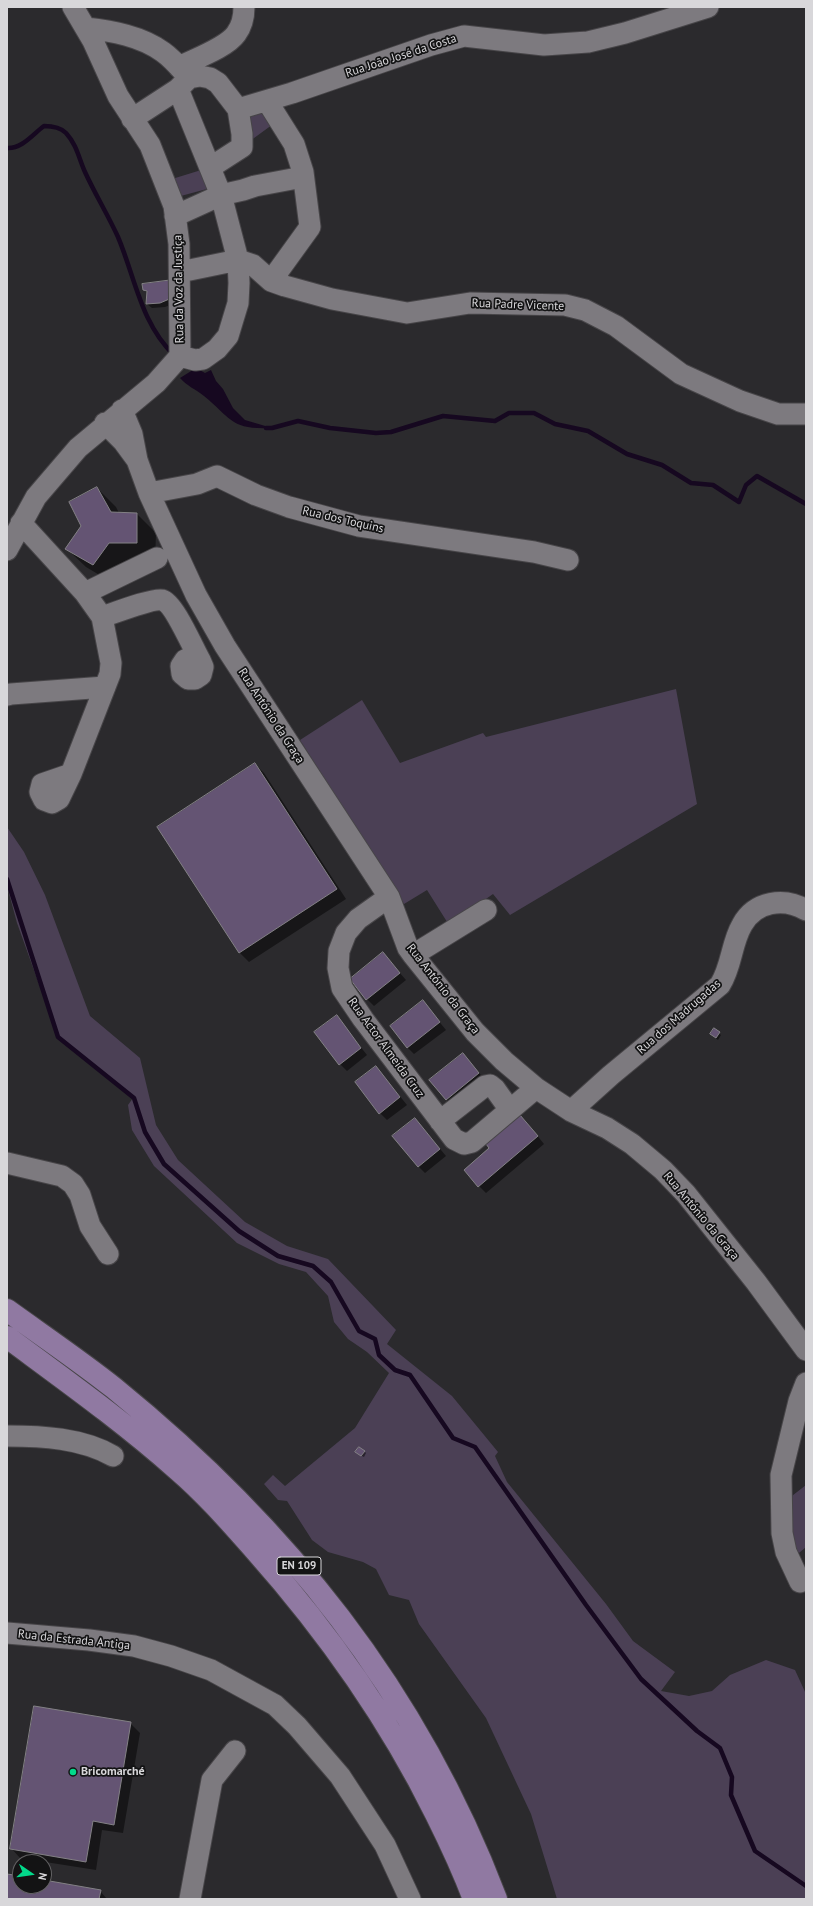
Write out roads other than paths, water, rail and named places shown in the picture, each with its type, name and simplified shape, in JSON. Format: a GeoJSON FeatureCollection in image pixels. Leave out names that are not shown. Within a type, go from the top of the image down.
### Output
{"type":"FeatureCollection","features":[{"type":"Feature","properties":{"kind":"main road","name":"EN 109"},"geometry":{"type":"LineString","coordinates":[[7,1310],[113,1388],[176,1441],[234,1495],[290,1554],[340,1617],[383,1678],[421,1740],[457,1809],[483,1865],[496,1899]]}},
{"type":"Feature","properties":{"kind":"main road","name":"EN 109"},"geometry":{"type":"LineString","coordinates":[[7,1337],[101,1406],[179,1470],[219,1510],[292,1592],[354,1673],[413,1768],[463,1870],[474,1899]]}},
{"type":"Feature","properties":{"kind":"street","name":"Rua da Voz da Justiça"},"geometry":{"type":"LineString","coordinates":[[74,7],[86,28],[118,96],[150,146],[174,206],[179,244],[180,356]]}},
{"type":"Feature","properties":{"kind":"street"},"geometry":{"type":"LineString","coordinates":[[132,119],[236,35],[243,20],[244,7]]}},
{"type":"Feature","properties":{"kind":"street","name":"Rua João José da Costa"},"geometry":{"type":"LineString","coordinates":[[238,109],[431,45],[464,36],[544,45],[588,42],[625,33],[708,7]]}},
{"type":"Feature","properties":{"kind":"street"},"geometry":{"type":"LineString","coordinates":[[7,550],[40,491],[78,448],[105,423],[156,382],[180,356],[195,360],[203,359],[217,349],[228,336],[238,303],[238,260],[221,195],[182,78],[166,54],[150,43],[113,31],[86,28]]}},
{"type":"Feature","properties":{"kind":"street"},"geometry":{"type":"LineString","coordinates":[[182,78],[205,77],[218,83],[238,109],[242,134],[242,147],[211,167]]}},
{"type":"Feature","properties":{"kind":"street"},"geometry":{"type":"LineString","coordinates":[[267,100],[294,144],[303,177],[310,227],[271,281]]}},
{"type":"Feature","properties":{"kind":"street"},"geometry":{"type":"LineString","coordinates":[[175,216],[221,195],[255,186],[303,177]]}},
{"type":"Feature","properties":{"kind":"street"},"geometry":{"type":"LineString","coordinates":[[180,272],[238,260]]}},
{"type":"Feature","properties":{"kind":"street","name":"Rua Padre Vicente"},"geometry":{"type":"LineString","coordinates":[[238,260],[253,265],[271,281],[332,299],[407,313],[470,303],[565,305],[585,310],[616,326],[681,374],[740,401],[778,414],[806,414]]}},
{"type":"Feature","properties":{"kind":"street","name":"Rua António da Graça"},"geometry":{"type":"LineString","coordinates":[[122,410],[132,434],[137,460],[149,493],[196,595],[225,646],[389,897],[408,948],[475,1032],[504,1061],[536,1088],[571,1111],[607,1128],[632,1144],[663,1170],[686,1194],[756,1282],[806,1350]]}},
{"type":"Feature","properties":{"kind":"street","name":"Rua António da Graça"},"geometry":{"type":"LineString","coordinates":[[105,423],[123,441],[137,460]]}},
{"type":"Feature","properties":{"kind":"street","name":"Rua dos Toquins"},"geometry":{"type":"LineString","coordinates":[[149,493],[197,484],[217,476],[256,495],[289,507],[359,526],[534,552],[568,560]]}},
{"type":"Feature","properties":{"kind":"street"},"geometry":{"type":"LineString","coordinates":[[21,523],[85,592],[102,617],[111,663],[110,674],[70,774]]}},
{"type":"Feature","properties":{"kind":"street"},"geometry":{"type":"LineString","coordinates":[[85,592],[157,558]]}},
{"type":"Feature","properties":{"kind":"street"},"geometry":{"type":"LineString","coordinates":[[102,617],[154,600],[163,600],[171,606],[200,660]]}},
{"type":"Feature","properties":{"kind":"street"},"geometry":{"type":"LineString","coordinates":[[8,693],[105,687]]}},
{"type":"Feature","properties":{"kind":"street","name":"Rua Actor Almeida Cruz"},"geometry":{"type":"LineString","coordinates":[[389,897],[358,919],[346,933],[339,951],[338,968],[342,988],[363,1019],[454,1140],[464,1144],[472,1142],[536,1088]]}},
{"type":"Feature","properties":{"kind":"street","name":"Rua dos Madrugadas"},"geometry":{"type":"LineString","coordinates":[[571,1111],[611,1075],[720,985],[726,975],[742,924],[753,912],[768,904],[782,901],[797,904],[806,910]]}},
{"type":"Feature","properties":{"kind":"street"},"geometry":{"type":"LineString","coordinates":[[414,955],[486,910]]}},
{"type":"Feature","properties":{"kind":"street"},"geometry":{"type":"LineString","coordinates":[[440,1121],[485,1086],[490,1086],[495,1089],[510,1110]]}},
{"type":"Feature","properties":{"kind":"street"},"geometry":{"type":"LineString","coordinates":[[7,1163],[62,1176],[72,1184],[80,1195],[90,1226],[108,1254]]}},
{"type":"Feature","properties":{"kind":"street"},"geometry":{"type":"LineString","coordinates":[[800,1582],[786,1552],[782,1534],[781,1475],[799,1401],[806,1383]]}},
{"type":"Feature","properties":{"kind":"street"},"geometry":{"type":"LineString","coordinates":[[7,1436],[44,1436],[100,1449],[113,1456]]}},
{"type":"Feature","properties":{"kind":"street","name":"Rua da Estrada Antiga"},"geometry":{"type":"LineString","coordinates":[[7,1633],[89,1640],[134,1646],[171,1656],[211,1670],[275,1705],[297,1726],[340,1776],[385,1845],[410,1899]]}},
{"type":"Feature","properties":{"kind":"street"},"geometry":{"type":"LineString","coordinates":[[190,1899],[212,1780],[235,1751]]}},
{"type":"Feature","properties":{"kind":"waterway"},"geometry":{"type":"LineString","coordinates":[[7,148],[12,148],[22,144],[44,126],[59,128],[66,133],[75,147],[89,180],[118,237],[146,315],[163,343],[174,355]]}},
{"type":"Feature","properties":{"kind":"waterway"},"geometry":{"type":"LineString","coordinates":[[266,428],[272,428],[298,421],[330,428],[376,433],[391,432],[443,416],[495,421],[509,413],[534,413],[555,424],[588,431],[627,454],[662,465],[691,483],[713,485],[739,502],[746,485],[757,476],[806,504]]}},
{"type":"Feature","properties":{"kind":"waterway"},"geometry":{"type":"LineString","coordinates":[[7,879],[58,1037],[134,1098],[145,1132],[164,1164],[239,1231],[278,1256],[313,1266],[331,1282],[359,1331],[375,1339],[379,1355],[395,1370],[410,1375],[453,1438],[475,1447],[586,1605],[641,1679],[697,1731],[720,1748],[732,1777],[731,1795],[755,1851],[806,1886]]}},
{"type":"Feature","properties":{"kind":"place","name":"Bricomarché"},"geometry":{"type":"Point","coordinates":[73,1772]}}]}
